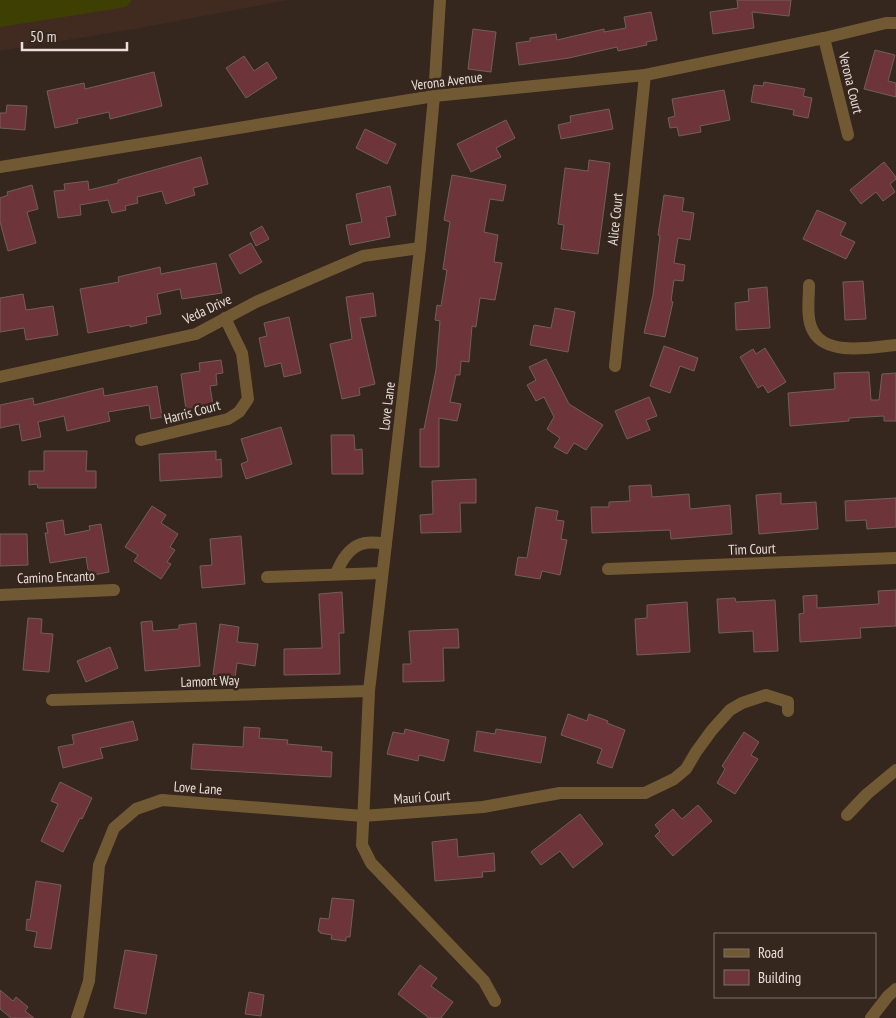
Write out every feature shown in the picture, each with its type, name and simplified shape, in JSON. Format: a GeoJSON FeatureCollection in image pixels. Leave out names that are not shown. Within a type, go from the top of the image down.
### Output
{"type":"FeatureCollection","features":[{"type":"Feature","properties":{"kind":"street","name":"Love Lane"},"geometry":{"type":"LineString","coordinates":[[440,0],[434,96],[420,248],[369,691],[362,845],[372,864],[484,981],[495,1001]]}},
{"type":"Feature","properties":{"kind":"street","name":"Verona Avenue"},"geometry":{"type":"LineString","coordinates":[[0,167],[434,96],[645,75],[896,22]]}},
{"type":"Feature","properties":{"kind":"street","name":"Verona Court"},"geometry":{"type":"LineString","coordinates":[[824,38],[848,135]]}},
{"type":"Feature","properties":{"kind":"street","name":"Alice Court"},"geometry":{"type":"LineString","coordinates":[[614,366],[645,75]]}},
{"type":"Feature","properties":{"kind":"street","name":"Veda Drive"},"geometry":{"type":"LineString","coordinates":[[0,378],[196,334],[256,302],[363,256],[420,248]]}},
{"type":"Feature","properties":{"kind":"street"},"geometry":{"type":"LineString","coordinates":[[808,285],[809,320],[813,332],[823,340],[832,346],[844,349],[896,345]]}},
{"type":"Feature","properties":{"kind":"street","name":"Harris Court"},"geometry":{"type":"LineString","coordinates":[[141,440],[228,419],[239,412],[248,399],[242,353],[225,318]]}},
{"type":"Feature","properties":{"kind":"street"},"geometry":{"type":"LineString","coordinates":[[336,574],[341,561],[351,550],[365,543],[386,544]]}},
{"type":"Feature","properties":{"kind":"street","name":"Tim Court"},"geometry":{"type":"LineString","coordinates":[[608,569],[896,558]]}},
{"type":"Feature","properties":{"kind":"street"},"geometry":{"type":"LineString","coordinates":[[268,578],[382,573]]}},
{"type":"Feature","properties":{"kind":"street","name":"Camino Encanto"},"geometry":{"type":"LineString","coordinates":[[0,595],[114,590]]}},
{"type":"Feature","properties":{"kind":"street","name":"Lamont Way"},"geometry":{"type":"LineString","coordinates":[[52,700],[369,691]]}},
{"type":"Feature","properties":{"kind":"street","name":"Mauri Court"},"geometry":{"type":"LineString","coordinates":[[363,816],[483,807],[560,793],[645,793],[674,780],[686,769],[712,730],[730,710],[742,702],[766,695],[788,702],[788,711]]}},
{"type":"Feature","properties":{"kind":"street"},"geometry":{"type":"LineString","coordinates":[[848,815],[867,794],[896,770]]}},
{"type":"Feature","properties":{"kind":"street","name":"Love Lane"},"geometry":{"type":"LineString","coordinates":[[78,1018],[90,981],[99,865],[114,828],[136,809],[162,800],[363,816]]}},
{"type":"Feature","properties":{"kind":"street"},"geometry":{"type":"LineString","coordinates":[[871,1018],[896,989]]}},
{"type":"Feature","properties":{"kind":"shaded area"},"geometry":{"type":"Polygon","coordinates":[[[0,0],[288,0],[140,28],[0,51],[0,0]]]}},
{"type":"Feature","properties":{"kind":"shaded area"},"geometry":{"type":"Polygon","coordinates":[[[0,0],[132,0],[126,7],[0,27],[0,0]]]}},
{"type":"Feature","properties":{"kind":"building"},"geometry":{"type":"Polygon","coordinates":[[[737,0],[791,0],[789,16],[752,12],[754,28],[713,34],[710,12],[738,8],[737,0]]]}},
{"type":"Feature","properties":{"kind":"building"},"geometry":{"type":"Polygon","coordinates":[[[651,12],[657,40],[646,42],[647,45],[618,51],[617,47],[569,58],[519,65],[516,43],[530,41],[530,38],[556,34],[557,40],[604,29],[604,32],[626,28],[624,17],[651,12]]]}},
{"type":"Feature","properties":{"kind":"building"},"geometry":{"type":"Polygon","coordinates":[[[473,29],[496,32],[491,72],[468,69],[473,29]]]}},
{"type":"Feature","properties":{"kind":"building"},"geometry":{"type":"Polygon","coordinates":[[[875,50],[895,55],[888,81],[896,83],[896,97],[864,89],[875,50]]]}},
{"type":"Feature","properties":{"kind":"building"},"geometry":{"type":"Polygon","coordinates":[[[244,56],[254,71],[267,62],[277,78],[246,98],[226,68],[244,56]]]}},
{"type":"Feature","properties":{"kind":"building"},"geometry":{"type":"Polygon","coordinates":[[[154,72],[162,106],[110,119],[109,112],[77,119],[78,123],[55,128],[47,91],[84,83],[85,89],[154,72]]]}},
{"type":"Feature","properties":{"kind":"building"},"geometry":{"type":"Polygon","coordinates":[[[764,82],[805,89],[803,96],[812,98],[808,118],[793,115],[794,110],[751,102],[754,85],[763,86],[764,82]]]}},
{"type":"Feature","properties":{"kind":"building"},"geometry":{"type":"Polygon","coordinates":[[[724,90],[730,120],[700,126],[701,132],[679,136],[677,127],[670,128],[668,118],[675,116],[672,99],[724,90]]]}},
{"type":"Feature","properties":{"kind":"building"},"geometry":{"type":"Polygon","coordinates":[[[7,105],[27,106],[25,130],[0,128],[0,113],[6,113],[7,105]]]}},
{"type":"Feature","properties":{"kind":"building"},"geometry":{"type":"Polygon","coordinates":[[[609,109],[613,129],[561,139],[558,125],[571,122],[570,116],[609,109]]]}},
{"type":"Feature","properties":{"kind":"building"},"geometry":{"type":"Polygon","coordinates":[[[506,120],[515,138],[496,148],[501,157],[471,172],[457,144],[506,120]]]}},
{"type":"Feature","properties":{"kind":"building"},"geometry":{"type":"Polygon","coordinates":[[[365,129],[396,144],[387,164],[356,148],[365,129]]]}},
{"type":"Feature","properties":{"kind":"building"},"geometry":{"type":"Polygon","coordinates":[[[201,157],[208,184],[193,188],[195,195],[166,204],[162,191],[137,197],[138,203],[125,206],[126,210],[112,213],[108,200],[80,205],[81,215],[58,218],[54,191],[65,190],[64,184],[88,181],[89,190],[201,157]]]}},
{"type":"Feature","properties":{"kind":"building"},"geometry":{"type":"Polygon","coordinates":[[[589,160],[610,163],[598,254],[561,249],[564,225],[558,224],[565,168],[588,171],[589,160]]]}},
{"type":"Feature","properties":{"kind":"building"},"geometry":{"type":"Polygon","coordinates":[[[884,162],[896,177],[890,184],[895,192],[883,201],[876,192],[861,204],[850,190],[884,162]]]}},
{"type":"Feature","properties":{"kind":"building"},"geometry":{"type":"Polygon","coordinates":[[[452,175],[506,185],[503,201],[490,199],[484,232],[498,235],[494,262],[502,263],[495,300],[480,298],[476,327],[472,326],[469,362],[461,361],[460,375],[456,375],[450,402],[461,404],[457,421],[439,418],[439,467],[420,467],[420,429],[424,429],[436,370],[440,321],[435,320],[437,305],[441,306],[447,270],[443,269],[450,222],[444,220],[452,175]]]}},
{"type":"Feature","properties":{"kind":"building"},"geometry":{"type":"Polygon","coordinates":[[[32,185],[38,209],[27,212],[36,243],[8,251],[0,222],[0,198],[8,195],[7,192],[32,185]]]}},
{"type":"Feature","properties":{"kind":"building"},"geometry":{"type":"Polygon","coordinates":[[[390,186],[396,215],[386,217],[390,237],[350,245],[346,225],[362,222],[356,194],[390,186]]]}},
{"type":"Feature","properties":{"kind":"building"},"geometry":{"type":"Polygon","coordinates":[[[664,195],[684,198],[682,211],[694,213],[690,240],[678,238],[674,263],[685,265],[683,281],[674,280],[671,301],[673,302],[665,337],[644,333],[653,295],[660,236],[658,235],[664,195]]]}},
{"type":"Feature","properties":{"kind":"building"},"geometry":{"type":"Polygon","coordinates":[[[817,210],[846,223],[840,235],[855,242],[846,259],[803,239],[817,210]]]}},
{"type":"Feature","properties":{"kind":"building"},"geometry":{"type":"Polygon","coordinates":[[[262,226],[269,239],[256,246],[250,233],[262,226]]]}},
{"type":"Feature","properties":{"kind":"building"},"geometry":{"type":"Polygon","coordinates":[[[251,243],[262,262],[240,274],[229,255],[251,243]]]}},
{"type":"Feature","properties":{"kind":"building"},"geometry":{"type":"Polygon","coordinates":[[[216,263],[222,293],[182,299],[180,289],[157,294],[161,314],[146,317],[147,323],[88,333],[80,289],[119,282],[118,277],[160,267],[161,274],[216,263]]]}},
{"type":"Feature","properties":{"kind":"building"},"geometry":{"type":"Polygon","coordinates":[[[863,281],[866,319],[845,320],[843,282],[863,281]]]}},
{"type":"Feature","properties":{"kind":"building"},"geometry":{"type":"Polygon","coordinates":[[[767,287],[770,328],[736,330],[735,303],[749,301],[748,289],[767,287]]]}},
{"type":"Feature","properties":{"kind":"building"},"geometry":{"type":"Polygon","coordinates":[[[373,293],[376,316],[360,318],[375,384],[359,388],[360,395],[342,399],[330,344],[352,339],[346,297],[373,293]]]}},
{"type":"Feature","properties":{"kind":"building"},"geometry":{"type":"Polygon","coordinates":[[[23,294],[26,310],[53,306],[58,335],[26,340],[24,328],[0,332],[0,298],[23,294]]]}},
{"type":"Feature","properties":{"kind":"building"},"geometry":{"type":"Polygon","coordinates":[[[555,308],[575,312],[568,352],[530,345],[534,325],[551,328],[555,308]]]}},
{"type":"Feature","properties":{"kind":"building"},"geometry":{"type":"Polygon","coordinates":[[[289,317],[301,373],[284,377],[281,363],[265,367],[259,338],[267,336],[264,323],[289,317]]]}},
{"type":"Feature","properties":{"kind":"building"},"geometry":{"type":"Polygon","coordinates":[[[664,346],[698,358],[694,371],[680,366],[670,393],[650,386],[664,346]]]}},
{"type":"Feature","properties":{"kind":"building"},"geometry":{"type":"Polygon","coordinates":[[[765,348],[786,382],[768,393],[763,385],[758,388],[740,357],[753,349],[756,354],[765,348]]]}},
{"type":"Feature","properties":{"kind":"building"},"geometry":{"type":"Polygon","coordinates":[[[546,359],[569,404],[603,425],[586,450],[574,443],[567,454],[554,447],[560,438],[547,429],[554,417],[544,397],[536,401],[527,385],[536,380],[529,367],[546,359]]]}},
{"type":"Feature","properties":{"kind":"building"},"geometry":{"type":"Polygon","coordinates":[[[221,360],[223,373],[216,374],[217,385],[210,386],[214,412],[187,417],[181,374],[200,371],[199,363],[221,360]]]}},
{"type":"Feature","properties":{"kind":"building"},"geometry":{"type":"Polygon","coordinates":[[[869,372],[871,400],[879,400],[882,374],[896,373],[896,421],[884,421],[884,416],[849,418],[849,421],[790,426],[788,393],[835,389],[834,373],[869,372]]]}},
{"type":"Feature","properties":{"kind":"building"},"geometry":{"type":"Polygon","coordinates":[[[157,386],[162,417],[151,419],[149,405],[108,412],[110,421],[67,431],[64,416],[38,422],[41,437],[22,441],[19,424],[0,428],[0,405],[33,398],[34,405],[103,388],[104,396],[157,386]]]}},
{"type":"Feature","properties":{"kind":"building"},"geometry":{"type":"Polygon","coordinates":[[[649,397],[657,416],[646,420],[650,430],[627,439],[615,411],[649,397]]]}},
{"type":"Feature","properties":{"kind":"building"},"geometry":{"type":"Polygon","coordinates":[[[281,427],[292,464],[246,479],[241,464],[248,461],[241,439],[281,427]]]}},
{"type":"Feature","properties":{"kind":"building"},"geometry":{"type":"Polygon","coordinates":[[[331,435],[354,435],[355,450],[362,449],[363,474],[332,474],[331,435]]]}},
{"type":"Feature","properties":{"kind":"building"},"geometry":{"type":"Polygon","coordinates":[[[44,451],[87,451],[86,471],[96,471],[96,488],[38,488],[37,484],[29,485],[29,471],[44,471],[44,451]]]}},
{"type":"Feature","properties":{"kind":"building"},"geometry":{"type":"Polygon","coordinates":[[[216,451],[216,460],[221,459],[222,477],[160,481],[159,454],[216,451]]]}},
{"type":"Feature","properties":{"kind":"building"},"geometry":{"type":"Polygon","coordinates":[[[476,479],[476,503],[460,503],[461,532],[421,533],[420,515],[433,514],[432,481],[476,479]]]}},
{"type":"Feature","properties":{"kind":"building"},"geometry":{"type":"Polygon","coordinates":[[[651,485],[652,497],[689,494],[690,509],[730,505],[732,534],[671,539],[670,530],[592,533],[591,507],[609,507],[609,502],[630,501],[629,486],[651,485]]]}},
{"type":"Feature","properties":{"kind":"building"},"geometry":{"type":"Polygon","coordinates":[[[781,493],[781,504],[816,502],[818,529],[759,534],[756,495],[781,493]]]}},
{"type":"Feature","properties":{"kind":"building"},"geometry":{"type":"Polygon","coordinates":[[[896,498],[896,527],[867,529],[866,520],[846,521],[845,501],[896,498]]]}},
{"type":"Feature","properties":{"kind":"building"},"geometry":{"type":"Polygon","coordinates":[[[152,506],[166,515],[161,523],[178,534],[170,547],[175,550],[167,562],[171,564],[161,579],[134,561],[138,555],[125,547],[152,506]]]}},
{"type":"Feature","properties":{"kind":"building"},"geometry":{"type":"Polygon","coordinates":[[[536,507],[558,511],[556,520],[564,521],[561,539],[567,540],[560,575],[542,571],[540,579],[515,575],[518,557],[527,558],[536,507]]]}},
{"type":"Feature","properties":{"kind":"building"},"geometry":{"type":"Polygon","coordinates":[[[63,520],[65,535],[90,530],[89,526],[101,524],[109,572],[89,576],[86,557],[50,563],[45,533],[48,533],[46,523],[63,520]]]}},
{"type":"Feature","properties":{"kind":"building"},"geometry":{"type":"Polygon","coordinates":[[[0,534],[27,534],[28,565],[0,566],[0,534]]]}},
{"type":"Feature","properties":{"kind":"building"},"geometry":{"type":"Polygon","coordinates":[[[241,536],[245,584],[202,588],[200,566],[212,565],[210,539],[241,536]]]}},
{"type":"Feature","properties":{"kind":"building"},"geometry":{"type":"Polygon","coordinates":[[[896,590],[896,626],[860,628],[861,638],[800,642],[799,614],[804,613],[803,596],[817,595],[817,608],[879,604],[878,591],[896,590]]]}},
{"type":"Feature","properties":{"kind":"building"},"geometry":{"type":"Polygon","coordinates":[[[342,592],[344,633],[339,633],[340,674],[284,675],[284,649],[322,648],[319,594],[342,592]]]}},
{"type":"Feature","properties":{"kind":"building"},"geometry":{"type":"Polygon","coordinates":[[[735,598],[736,602],[775,600],[778,651],[754,652],[753,631],[719,633],[717,599],[735,598]]]}},
{"type":"Feature","properties":{"kind":"building"},"geometry":{"type":"Polygon","coordinates":[[[687,602],[690,652],[637,655],[635,619],[647,618],[647,605],[687,602]]]}},
{"type":"Feature","properties":{"kind":"building"},"geometry":{"type":"Polygon","coordinates":[[[28,618],[42,619],[41,633],[53,634],[49,672],[23,670],[28,618]]]}},
{"type":"Feature","properties":{"kind":"building"},"geometry":{"type":"Polygon","coordinates":[[[152,621],[153,631],[179,629],[179,625],[196,623],[200,666],[145,671],[141,622],[152,621]]]}},
{"type":"Feature","properties":{"kind":"building"},"geometry":{"type":"Polygon","coordinates":[[[220,624],[239,627],[237,642],[258,644],[255,666],[237,663],[235,678],[213,675],[220,624]]]}},
{"type":"Feature","properties":{"kind":"building"},"geometry":{"type":"Polygon","coordinates":[[[458,629],[459,648],[443,648],[444,681],[403,682],[403,664],[411,664],[409,631],[458,629]]]}},
{"type":"Feature","properties":{"kind":"building"},"geometry":{"type":"Polygon","coordinates":[[[110,647],[118,668],[86,682],[77,661],[110,647]]]}},
{"type":"Feature","properties":{"kind":"building"},"geometry":{"type":"Polygon","coordinates":[[[568,714],[587,721],[589,714],[625,730],[612,768],[597,763],[602,749],[561,735],[568,714]]]}},
{"type":"Feature","properties":{"kind":"building"},"geometry":{"type":"Polygon","coordinates":[[[133,721],[138,740],[100,748],[103,758],[63,768],[58,747],[74,744],[72,735],[133,721]]]}},
{"type":"Feature","properties":{"kind":"building"},"geometry":{"type":"Polygon","coordinates":[[[244,727],[260,728],[259,738],[288,740],[287,744],[322,747],[321,751],[332,752],[331,777],[191,769],[193,744],[243,747],[244,727]]]}},
{"type":"Feature","properties":{"kind":"building"},"geometry":{"type":"Polygon","coordinates":[[[405,729],[449,740],[444,761],[419,755],[418,761],[387,754],[393,732],[404,734],[405,729]]]}},
{"type":"Feature","properties":{"kind":"building"},"geometry":{"type":"Polygon","coordinates":[[[496,729],[546,737],[541,763],[474,751],[477,731],[495,734],[496,729]]]}},
{"type":"Feature","properties":{"kind":"building"},"geometry":{"type":"Polygon","coordinates":[[[744,732],[759,742],[751,755],[758,759],[735,794],[717,783],[725,769],[722,766],[744,732]]]}},
{"type":"Feature","properties":{"kind":"building"},"geometry":{"type":"Polygon","coordinates":[[[60,782],[92,798],[63,852],[41,841],[58,804],[51,801],[60,782]]]}},
{"type":"Feature","properties":{"kind":"building"},"geometry":{"type":"Polygon","coordinates":[[[698,805],[712,821],[673,856],[655,836],[660,831],[655,825],[673,809],[682,819],[698,805]]]}},
{"type":"Feature","properties":{"kind":"building"},"geometry":{"type":"Polygon","coordinates":[[[580,814],[603,844],[573,868],[560,851],[541,865],[531,852],[580,814]]]}},
{"type":"Feature","properties":{"kind":"building"},"geometry":{"type":"Polygon","coordinates":[[[457,839],[458,857],[494,853],[495,871],[482,872],[483,877],[435,881],[432,842],[457,839]]]}},
{"type":"Feature","properties":{"kind":"building"},"geometry":{"type":"Polygon","coordinates":[[[36,881],[61,885],[51,949],[34,947],[37,932],[26,930],[27,919],[30,920],[36,881]]]}},
{"type":"Feature","properties":{"kind":"building"},"geometry":{"type":"Polygon","coordinates":[[[332,898],[354,900],[350,937],[346,937],[346,941],[331,939],[332,935],[318,931],[320,918],[329,919],[332,898]]]}},
{"type":"Feature","properties":{"kind":"building"},"geometry":{"type":"Polygon","coordinates":[[[125,950],[157,955],[146,1014],[114,1008],[125,950]]]}},
{"type":"Feature","properties":{"kind":"building"},"geometry":{"type":"Polygon","coordinates":[[[420,965],[437,978],[431,986],[453,1002],[441,1018],[429,1018],[398,994],[420,965]]]}},
{"type":"Feature","properties":{"kind":"building"},"geometry":{"type":"Polygon","coordinates":[[[0,990],[13,1001],[16,997],[28,1007],[25,1011],[34,1018],[11,1018],[0,1009],[0,990]]]}},
{"type":"Feature","properties":{"kind":"building"},"geometry":{"type":"Polygon","coordinates":[[[249,992],[264,995],[261,1016],[245,1014],[249,992]]]}}]}
